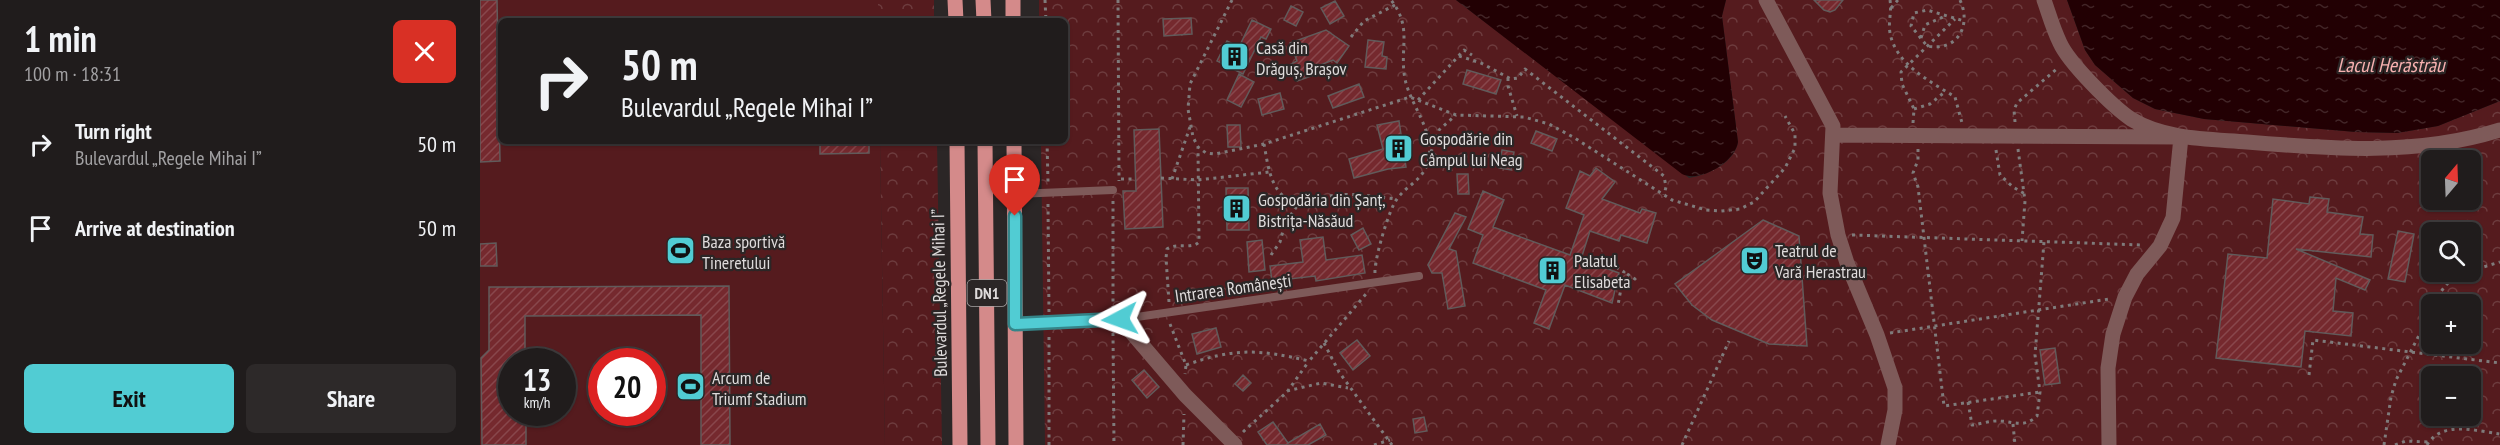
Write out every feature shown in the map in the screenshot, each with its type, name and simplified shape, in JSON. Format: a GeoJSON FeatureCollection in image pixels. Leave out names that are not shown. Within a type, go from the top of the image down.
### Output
{"type":"FeatureCollection","features":[{"type":"Feature","properties":{"kind":"main road"},"geometry":{"type":"LineString","coordinates":[[955,0],[956,18]]}},
{"type":"Feature","properties":{"kind":"main road"},"geometry":{"type":"LineString","coordinates":[[984,0],[984,18]]}},
{"type":"Feature","properties":{"kind":"main road"},"geometry":{"type":"LineString","coordinates":[[1013,0],[1013,18]]}},
{"type":"Feature","properties":{"kind":"main road","name":"Bulevardul „Regele Mihai I”"},"geometry":{"type":"LineString","coordinates":[[957,144],[960,445]]}},
{"type":"Feature","properties":{"kind":"main road","name":"DN1"},"geometry":{"type":"LineString","coordinates":[[985,144],[988,445]]}},
{"type":"Feature","properties":{"kind":"main road","name":"DN1"},"geometry":{"type":"LineString","coordinates":[[1014,144],[1016,445]]}},
{"type":"Feature","properties":{"kind":"street"},"geometry":{"type":"LineString","coordinates":[[1766,0],[1831,119],[1834,135],[1830,193],[1838,235],[1895,388],[1895,410],[1888,445]]}},
{"type":"Feature","properties":{"kind":"street"},"geometry":{"type":"LineString","coordinates":[[2044,0],[2060,44],[2070,59],[2119,110],[2144,125],[2181,137]]}},
{"type":"Feature","properties":{"kind":"street"},"geometry":{"type":"LineString","coordinates":[[1834,135],[2181,137],[2358,149],[2444,144],[2500,130]]}},
{"type":"Feature","properties":{"kind":"street"},"geometry":{"type":"LineString","coordinates":[[2109,445],[2109,359],[2113,334],[2125,297],[2137,274],[2160,246],[2173,219],[2181,137]]}},
{"type":"Feature","properties":{"kind":"street"},"geometry":{"type":"LineString","coordinates":[[1116,320],[1234,444]]}},
{"type":"Feature","properties":{"kind":"lane"},"geometry":{"type":"LineString","coordinates":[[1015,194],[1113,190]]}},
{"type":"Feature","properties":{"kind":"lane","name":"Intrarea Românești"},"geometry":{"type":"LineString","coordinates":[[1015,324],[1116,320],[1419,276]]}},
{"type":"Feature","properties":{"kind":"path"},"geometry":{"type":"LineString","coordinates":[[1045,0],[1046,18]]}},
{"type":"Feature","properties":{"kind":"path"},"geometry":{"type":"LineString","coordinates":[[1114,445],[1116,320],[1113,190],[1120,179],[1118,0]]}},
{"type":"Feature","properties":{"kind":"path"},"geometry":{"type":"LineString","coordinates":[[1198,180],[1198,147],[1190,125],[1188,109],[1191,84],[1232,0]]}},
{"type":"Feature","properties":{"kind":"path"},"geometry":{"type":"LineString","coordinates":[[1391,0],[1402,15],[1405,29],[1405,77],[1410,97],[1429,138],[1430,153]]}},
{"type":"Feature","properties":{"kind":"path"},"geometry":{"type":"LineString","coordinates":[[1890,0],[1893,44],[1907,66],[1955,97],[1965,135]]}},
{"type":"Feature","properties":{"kind":"path"},"geometry":{"type":"LineString","coordinates":[[1892,8],[1898,0]]}},
{"type":"Feature","properties":{"kind":"path"},"geometry":{"type":"LineString","coordinates":[[1960,0],[1965,15],[1964,21],[1962,31],[1955,41],[1942,47],[1927,46],[1911,26],[1914,13],[1928,10],[1964,21]]}},
{"type":"Feature","properties":{"kind":"path"},"geometry":{"type":"LineString","coordinates":[[1351,37],[1364,21],[1395,5]]}},
{"type":"Feature","properties":{"kind":"path"},"geometry":{"type":"LineString","coordinates":[[1920,39],[1925,25],[1934,19],[1947,16]]}},
{"type":"Feature","properties":{"kind":"path"},"geometry":{"type":"LineString","coordinates":[[1955,19],[1901,72],[1900,77],[1914,109],[1912,126],[1917,135],[1918,160],[1912,173],[1918,187],[1944,406],[2040,392]]}},
{"type":"Feature","properties":{"kind":"path"},"geometry":{"type":"LineString","coordinates":[[1418,100],[1464,50],[1472,55]]}},
{"type":"Feature","properties":{"kind":"path"},"geometry":{"type":"LineString","coordinates":[[1459,56],[1481,63],[1508,78],[1518,78],[1525,69],[1664,177],[1664,195]]}},
{"type":"Feature","properties":{"kind":"path"},"geometry":{"type":"LineString","coordinates":[[1508,78],[1508,86],[1517,116]]}},
{"type":"Feature","properties":{"kind":"path"},"geometry":{"type":"LineString","coordinates":[[1914,109],[1930,104],[1946,91]]}},
{"type":"Feature","properties":{"kind":"path"},"geometry":{"type":"LineString","coordinates":[[1198,147],[1206,153],[1215,154],[1264,144],[1410,97],[1456,114],[1517,116],[1549,124],[1678,202],[1706,210],[1740,209],[1754,202],[1785,168],[1795,148],[1795,134],[1785,116]]}},
{"type":"Feature","properties":{"kind":"path"},"geometry":{"type":"LineString","coordinates":[[1234,444],[1287,392],[1309,361],[1376,283],[1374,270],[1397,199],[1421,177],[1439,130],[1456,114]]}},
{"type":"Feature","properties":{"kind":"path"},"geometry":{"type":"LineString","coordinates":[[1172,178],[1190,125]]}},
{"type":"Feature","properties":{"kind":"path"},"geometry":{"type":"LineString","coordinates":[[1989,135],[1998,156],[2000,174],[2013,187],[2025,194]]}},
{"type":"Feature","properties":{"kind":"path"},"geometry":{"type":"LineString","coordinates":[[1047,144],[1048,445]]}},
{"type":"Feature","properties":{"kind":"path"},"geometry":{"type":"LineString","coordinates":[[1264,144],[1270,179],[1281,194],[1300,202],[1338,195],[1397,199]]}},
{"type":"Feature","properties":{"kind":"path"},"geometry":{"type":"LineString","coordinates":[[1161,178],[1198,180],[1269,172]]}},
{"type":"Feature","properties":{"kind":"path"},"geometry":{"type":"LineString","coordinates":[[1120,179],[1136,179]]}},
{"type":"Feature","properties":{"kind":"path"},"geometry":{"type":"LineString","coordinates":[[1271,255],[1280,242],[1285,223],[1300,202]]}},
{"type":"Feature","properties":{"kind":"path"},"geometry":{"type":"LineString","coordinates":[[1838,235],[2160,246]]}},
{"type":"Feature","properties":{"kind":"path"},"geometry":{"type":"LineString","coordinates":[[1968,402],[1972,425],[2000,421],[2013,424],[2029,422],[2037,416],[2040,392],[2035,355],[2044,242]]}},
{"type":"Feature","properties":{"kind":"path"},"geometry":{"type":"LineString","coordinates":[[2481,268],[2500,262]]}},
{"type":"Feature","properties":{"kind":"path"},"geometry":{"type":"LineString","coordinates":[[1610,263],[1635,279],[1622,287]]}},
{"type":"Feature","properties":{"kind":"path"},"geometry":{"type":"LineString","coordinates":[[1618,305],[1624,272]]}},
{"type":"Feature","properties":{"kind":"path"},"geometry":{"type":"LineString","coordinates":[[1877,335],[2125,297]]}},
{"type":"Feature","properties":{"kind":"path"},"geometry":{"type":"LineString","coordinates":[[2384,445],[2391,397],[2396,380],[2421,331]]}},
{"type":"Feature","properties":{"kind":"path"},"geometry":{"type":"LineString","coordinates":[[2309,375],[2313,340],[2500,363]]}},
{"type":"Feature","properties":{"kind":"path"},"geometry":{"type":"LineString","coordinates":[[1682,445],[1729,341]]}},
{"type":"Feature","properties":{"kind":"path"},"geometry":{"type":"LineString","coordinates":[[1324,343],[1330,357],[1350,388],[1392,445]]}},
{"type":"Feature","properties":{"kind":"path"},"geometry":{"type":"LineString","coordinates":[[1186,365],[1217,354],[1246,351],[1309,361]]}},
{"type":"Feature","properties":{"kind":"path"},"geometry":{"type":"LineString","coordinates":[[1287,392],[1322,383],[1350,388]]}},
{"type":"Feature","properties":{"kind":"path"},"geometry":{"type":"LineString","coordinates":[[2013,424],[2015,445]]}},
{"type":"Feature","properties":{"kind":"path"},"geometry":{"type":"LineString","coordinates":[[2395,445],[2406,441],[2427,444],[2435,434],[2448,429],[2500,434]]}},
{"type":"Feature","properties":{"kind":"path"},"geometry":{"type":"LineString","coordinates":[[1374,445],[1390,440]]}},
{"type":"Feature","properties":{"kind":"green space","name":"Baza sportivă Tineretului"},"geometry":{"type":"Polygon","coordinates":[[[480,0],[878,0],[878,18],[498,18],[498,144],[880,144],[885,445],[480,445],[480,0]]]}},
{"type":"Feature","properties":{"kind":"green space"},"geometry":{"type":"Polygon","coordinates":[[[878,0],[934,0],[934,18],[878,18],[878,0]]]}},
{"type":"Feature","properties":{"kind":"green space"},"geometry":{"type":"Polygon","coordinates":[[[1039,0],[1456,0],[1689,178],[1713,171],[1720,166],[1732,156],[1738,142],[1722,16],[1726,0],[2067,0],[2085,50],[2095,65],[2133,98],[2155,109],[2204,119],[2356,132],[2397,133],[2438,126],[2500,101],[2500,445],[1045,445],[1041,144],[1068,144],[1068,18],[1039,18],[1039,0]]]}},
{"type":"Feature","properties":{"kind":"green space"},"geometry":{"type":"Polygon","coordinates":[[[880,144],[937,144],[942,445],[885,445],[880,144]]]}},
{"type":"Feature","properties":{"kind":"water"},"geometry":{"type":"Polygon","coordinates":[[[1456,0],[1726,0],[1722,16],[1738,142],[1731,157],[1707,173],[1698,176],[1682,174],[1456,0]]]}},
{"type":"Feature","properties":{"kind":"water","name":"Lacul Herăstrău"},"geometry":{"type":"Polygon","coordinates":[[[2067,0],[2500,0],[2500,101],[2438,126],[2397,133],[2356,132],[2204,119],[2155,109],[2133,98],[2095,65],[2085,50],[2067,0]]]}},
{"type":"Feature","properties":{"kind":"building"},"geometry":{"type":"Polygon","coordinates":[[[480,0],[497,0],[500,161],[480,162],[480,0]]]}},
{"type":"Feature","properties":{"kind":"building"},"geometry":{"type":"Polygon","coordinates":[[[1814,0],[1843,0],[1835,10],[1830,12],[1824,10],[1814,0]]]}},
{"type":"Feature","properties":{"kind":"building"},"geometry":{"type":"Polygon","coordinates":[[[1335,1],[1344,16],[1330,24],[1321,8],[1335,1]]]}},
{"type":"Feature","properties":{"kind":"building"},"geometry":{"type":"Polygon","coordinates":[[[1291,6],[1303,12],[1296,26],[1284,20],[1291,6]]]}},
{"type":"Feature","properties":{"kind":"building"},"geometry":{"type":"Polygon","coordinates":[[[1191,18],[1192,34],[1164,36],[1163,19],[1191,18]]]}},
{"type":"Feature","properties":{"kind":"building"},"geometry":{"type":"Polygon","coordinates":[[[1252,20],[1271,29],[1266,39],[1261,37],[1243,74],[1217,61],[1227,41],[1239,47],[1252,20]]]}},
{"type":"Feature","properties":{"kind":"building"},"geometry":{"type":"Polygon","coordinates":[[[1326,30],[1349,46],[1337,63],[1333,60],[1315,67],[1317,74],[1297,81],[1291,64],[1297,61],[1290,43],[1326,30]]]}},
{"type":"Feature","properties":{"kind":"building"},"geometry":{"type":"Polygon","coordinates":[[[1368,40],[1384,42],[1382,56],[1387,57],[1386,69],[1365,67],[1368,40]]]}},
{"type":"Feature","properties":{"kind":"building"},"geometry":{"type":"Polygon","coordinates":[[[1467,70],[1501,80],[1496,94],[1463,84],[1467,70]]]}},
{"type":"Feature","properties":{"kind":"building"},"geometry":{"type":"Polygon","coordinates":[[[1239,74],[1254,82],[1241,107],[1227,100],[1239,74]]]}},
{"type":"Feature","properties":{"kind":"building"},"geometry":{"type":"Polygon","coordinates":[[[1359,84],[1364,97],[1333,108],[1328,96],[1359,84]]]}},
{"type":"Feature","properties":{"kind":"building"},"geometry":{"type":"Polygon","coordinates":[[[1280,93],[1284,109],[1262,115],[1258,99],[1280,93]]]}},
{"type":"Feature","properties":{"kind":"building"},"geometry":{"type":"Polygon","coordinates":[[[1399,121],[1406,167],[1354,178],[1349,159],[1383,149],[1377,125],[1399,121]]]}},
{"type":"Feature","properties":{"kind":"building"},"geometry":{"type":"Polygon","coordinates":[[[1227,125],[1240,125],[1241,147],[1228,147],[1227,125]]]}},
{"type":"Feature","properties":{"kind":"building"},"geometry":{"type":"Polygon","coordinates":[[[1159,129],[1163,227],[1125,229],[1123,191],[1136,191],[1134,130],[1159,129]]]}},
{"type":"Feature","properties":{"kind":"building"},"geometry":{"type":"Polygon","coordinates":[[[1536,131],[1557,139],[1552,151],[1531,143],[1536,131]]]}},
{"type":"Feature","properties":{"kind":"building"},"geometry":{"type":"Polygon","coordinates":[[[820,144],[869,144],[869,153],[820,154],[820,144]]]}},
{"type":"Feature","properties":{"kind":"building"},"geometry":{"type":"Polygon","coordinates":[[[1502,150],[1514,152],[1511,170],[1499,168],[1502,150]]]}},
{"type":"Feature","properties":{"kind":"building"},"geometry":{"type":"Polygon","coordinates":[[[1596,168],[1615,182],[1602,199],[1640,213],[1642,209],[1656,213],[1647,243],[1621,235],[1619,241],[1590,231],[1581,259],[1619,273],[1612,303],[1565,285],[1549,329],[1534,323],[1546,290],[1473,263],[1483,235],[1468,229],[1483,191],[1504,200],[1493,227],[1570,255],[1584,215],[1566,208],[1580,171],[1590,176],[1596,168]]]}},
{"type":"Feature","properties":{"kind":"building"},"geometry":{"type":"Polygon","coordinates":[[[1457,174],[1468,174],[1469,194],[1458,194],[1457,174]]]}},
{"type":"Feature","properties":{"kind":"building","name":"Gospodăria din Șanț, Bistrița-Năsăud"},"geometry":{"type":"Polygon","coordinates":[[[1226,188],[1248,188],[1249,230],[1227,230],[1226,188]]]}},
{"type":"Feature","properties":{"kind":"building"},"geometry":{"type":"Polygon","coordinates":[[[2310,197],[2329,199],[2327,212],[2363,217],[2360,234],[2373,235],[2371,257],[2296,249],[2370,280],[2365,290],[2336,278],[2333,311],[2353,313],[2351,336],[2305,331],[2301,367],[2216,358],[2228,254],[2267,258],[2273,199],[2309,204],[2310,197]]]}},
{"type":"Feature","properties":{"kind":"building"},"geometry":{"type":"Polygon","coordinates":[[[1455,213],[1466,217],[1449,249],[1456,251],[1465,306],[1448,309],[1442,273],[1432,273],[1428,265],[1455,213]]]}},
{"type":"Feature","properties":{"kind":"building","name":"Teatrul de Vară Herastrau"},"geometry":{"type":"Polygon","coordinates":[[[1763,220],[1799,236],[1807,346],[1769,344],[1712,320],[1692,305],[1675,284],[1763,220]]]}},
{"type":"Feature","properties":{"kind":"building"},"geometry":{"type":"Polygon","coordinates":[[[1363,228],[1371,244],[1359,250],[1351,235],[1363,228]]]}},
{"type":"Feature","properties":{"kind":"building"},"geometry":{"type":"Polygon","coordinates":[[[2398,231],[2414,234],[2405,282],[2388,279],[2398,231]]]}},
{"type":"Feature","properties":{"kind":"building"},"geometry":{"type":"Polygon","coordinates":[[[1323,237],[1326,260],[1362,255],[1365,273],[1316,281],[1315,276],[1272,281],[1270,266],[1303,262],[1300,240],[1323,237]]]}},
{"type":"Feature","properties":{"kind":"building"},"geometry":{"type":"Polygon","coordinates":[[[1262,240],[1265,270],[1249,272],[1247,242],[1262,240]]]}},
{"type":"Feature","properties":{"kind":"building"},"geometry":{"type":"Polygon","coordinates":[[[496,243],[497,266],[480,266],[480,244],[496,243]]]}},
{"type":"Feature","properties":{"kind":"building"},"geometry":{"type":"Polygon","coordinates":[[[729,286],[730,445],[701,445],[701,315],[525,316],[525,348],[498,348],[498,426],[526,426],[526,445],[482,445],[481,358],[489,350],[489,287],[729,286]]]}},
{"type":"Feature","properties":{"kind":"building"},"geometry":{"type":"Polygon","coordinates":[[[1216,328],[1221,347],[1197,354],[1192,334],[1216,328]]]}},
{"type":"Feature","properties":{"kind":"building"},"geometry":{"type":"Polygon","coordinates":[[[1357,340],[1370,356],[1353,370],[1340,353],[1357,340]]]}},
{"type":"Feature","properties":{"kind":"building"},"geometry":{"type":"Polygon","coordinates":[[[2055,348],[2060,383],[2045,385],[2040,350],[2055,348]]]}},
{"type":"Feature","properties":{"kind":"building"},"geometry":{"type":"Polygon","coordinates":[[[1144,370],[1159,387],[1147,398],[1132,380],[1144,370]]]}},
{"type":"Feature","properties":{"kind":"building"},"geometry":{"type":"Polygon","coordinates":[[[1243,375],[1251,383],[1243,391],[1235,384],[1243,375]]]}},
{"type":"Feature","properties":{"kind":"building"},"geometry":{"type":"Polygon","coordinates":[[[1424,417],[1427,431],[1415,433],[1413,419],[1424,417]]]}},
{"type":"Feature","properties":{"kind":"building"},"geometry":{"type":"Polygon","coordinates":[[[1273,422],[1288,443],[1320,424],[1326,435],[1308,445],[1267,445],[1258,432],[1273,422]]]}},
{"type":"Feature","properties":{"kind":"place","name":"Casă din Drăguș, Brașov"},"geometry":{"type":"Point","coordinates":[1235,57]}},
{"type":"Feature","properties":{"kind":"place","name":"Gospodărie din Câmpul lui Neag"},"geometry":{"type":"Point","coordinates":[1399,148]}},
{"type":"Feature","properties":{"kind":"place","name":"Gospodăria din Șanț, Bistrița-Năsăud"},"geometry":{"type":"Point","coordinates":[1237,209]}},
{"type":"Feature","properties":{"kind":"place","name":"Baza sportivă Tineretului"},"geometry":{"type":"Point","coordinates":[681,251]}},
{"type":"Feature","properties":{"kind":"place","name":"Teatrul de Vară Herastrau"},"geometry":{"type":"Point","coordinates":[1754,260]}},
{"type":"Feature","properties":{"kind":"place","name":"Palatul Elisabeta"},"geometry":{"type":"Point","coordinates":[1553,270]}},
{"type":"Feature","properties":{"kind":"place","name":"Arcum de Triumf Stadium"},"geometry":{"type":"Point","coordinates":[691,387]}},
{"type":"Feature","properties":{"kind":"route"},"geometry":{"type":"LineString","coordinates":[[1015,216],[1015,324],[1120,319]]}}]}
